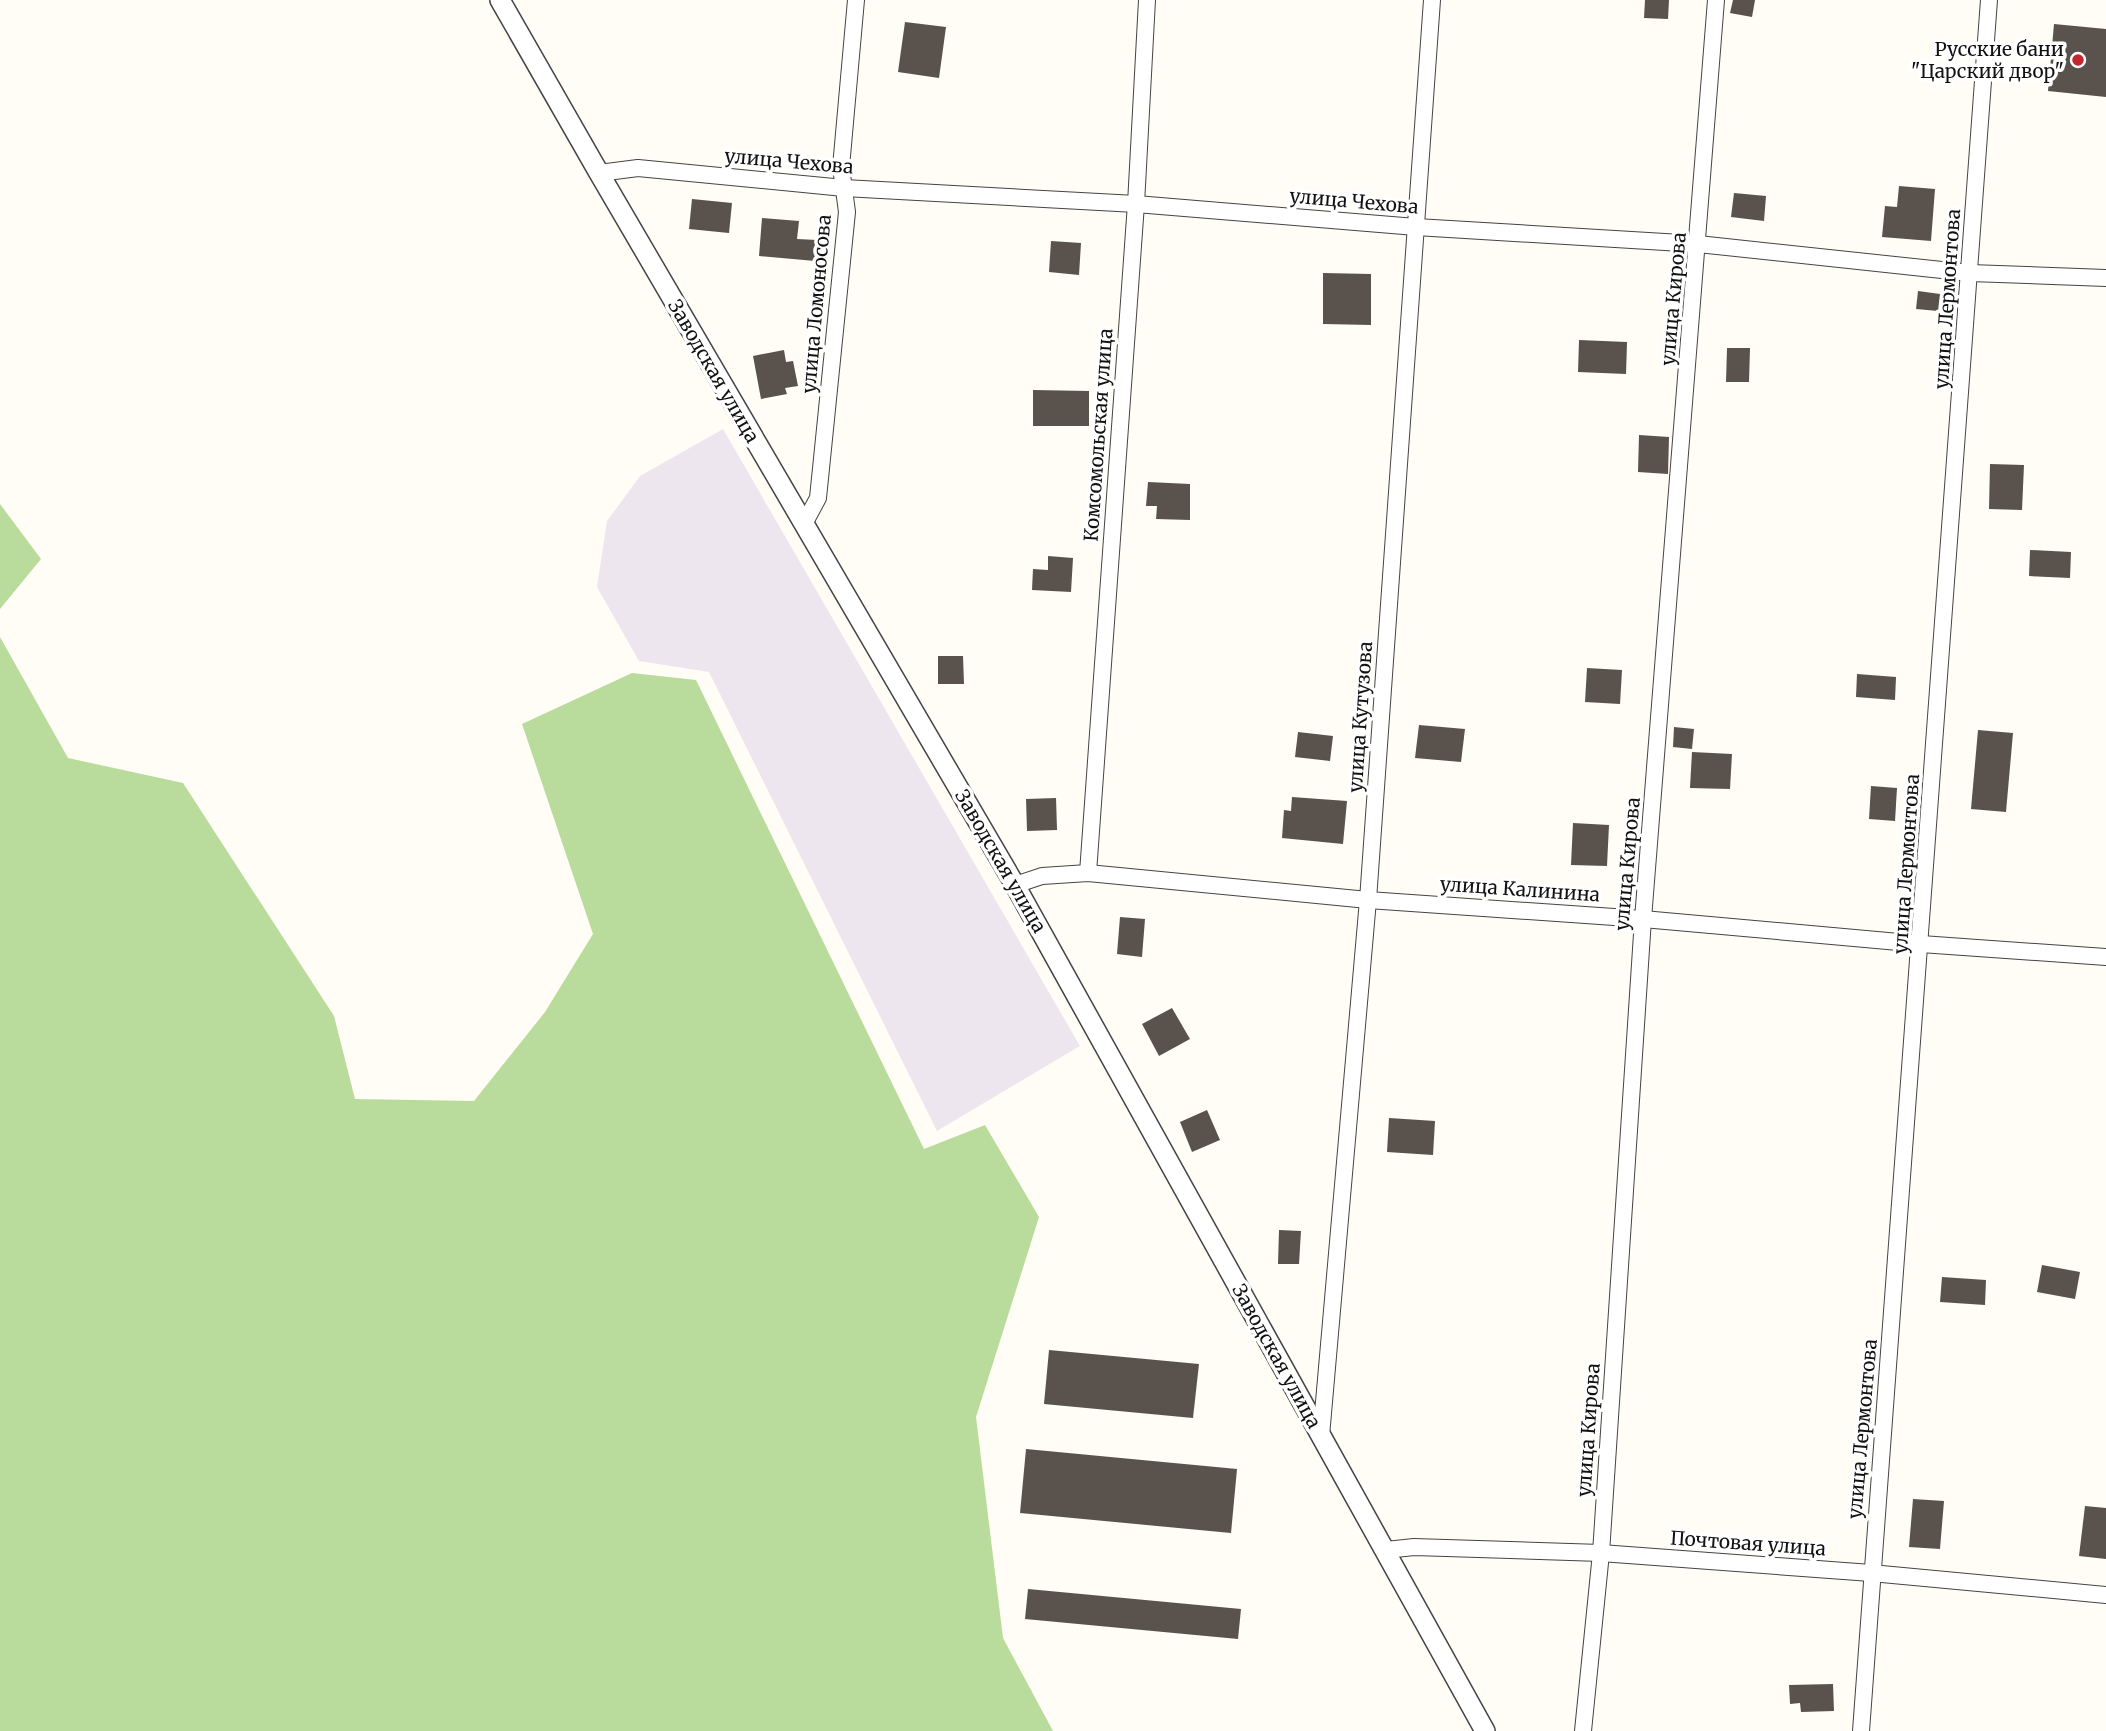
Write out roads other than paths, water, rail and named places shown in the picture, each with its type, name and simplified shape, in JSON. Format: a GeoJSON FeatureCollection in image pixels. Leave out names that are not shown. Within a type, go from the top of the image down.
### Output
{"type":"FeatureCollection","features":[{"type":"Feature","properties":{"kind":"street","name":"Заводская улица"},"geometry":{"type":"LineString","coordinates":[[500,0],[1015,885],[1485,1731]]}},
{"type":"Feature","properties":{"kind":"street","name":"улица Ломоносова"},"geometry":{"type":"LineString","coordinates":[[804,524],[818,498],[846,212],[841,167],[856,0]]}},
{"type":"Feature","properties":{"kind":"street","name":"Комсомольская улица"},"geometry":{"type":"LineString","coordinates":[[1088,873],[1136,204],[1147,0]]}},
{"type":"Feature","properties":{"kind":"street","name":"улица Кутузова"},"geometry":{"type":"LineString","coordinates":[[1321,1436],[1368,900],[1432,0]]}},
{"type":"Feature","properties":{"kind":"street","name":"улица Кирова"},"geometry":{"type":"LineString","coordinates":[[1583,1731],[1601,1553],[1643,919],[1716,0]]}},
{"type":"Feature","properties":{"kind":"street","name":"улица Лермонтова"},"geometry":{"type":"LineString","coordinates":[[1861,1731],[1989,0]]}},
{"type":"Feature","properties":{"kind":"street","name":"улица Чехова"},"geometry":{"type":"LineString","coordinates":[[599,173],[638,167],[844,188],[1136,204],[1416,227],[1698,244],[1970,273],[2106,278]]}},
{"type":"Feature","properties":{"kind":"street","name":"улица Калинина"},"geometry":{"type":"LineString","coordinates":[[1015,885],[1042,876],[1088,873],[1368,900],[1643,919],[1921,944],[2106,957]]}},
{"type":"Feature","properties":{"kind":"street","name":"Почтовая улица"},"geometry":{"type":"LineString","coordinates":[[1386,1550],[1414,1546],[1601,1553],[1871,1573],[2106,1595]]}},
{"type":"Feature","properties":{"kind":"place","name":"Русские бани \"Царский двор\""},"geometry":{"type":"Point","coordinates":[2078,60]}}]}
